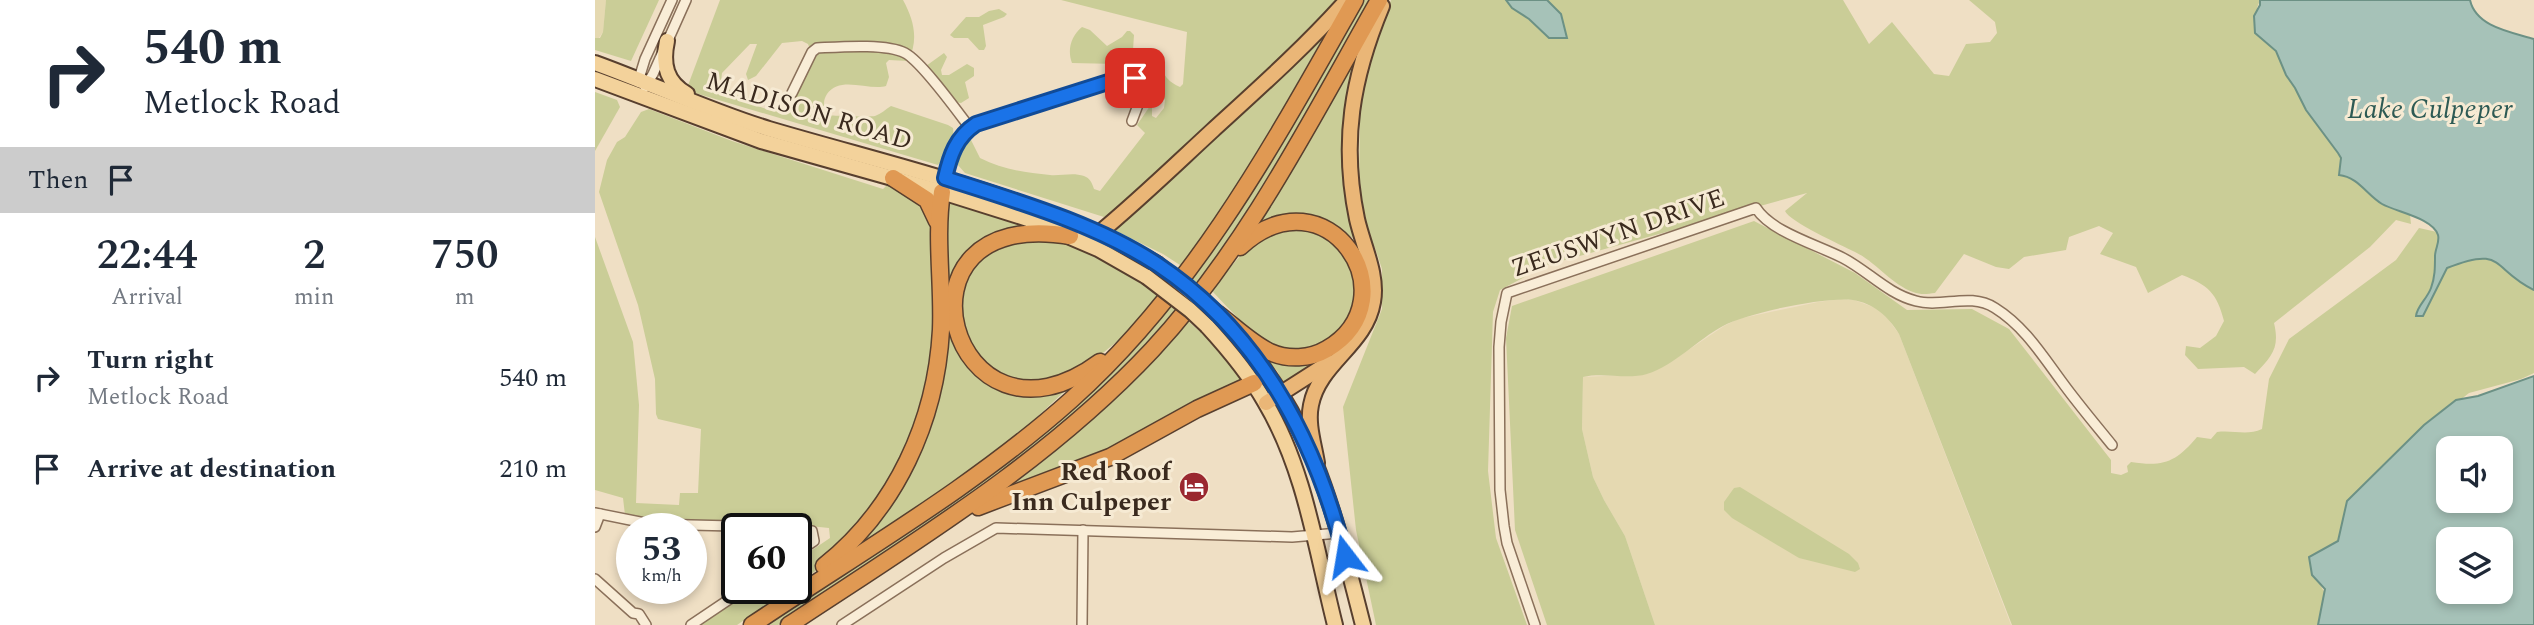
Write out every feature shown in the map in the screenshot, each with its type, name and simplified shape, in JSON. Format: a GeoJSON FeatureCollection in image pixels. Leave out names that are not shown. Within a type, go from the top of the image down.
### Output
{"type":"FeatureCollection","features":[{"type":"Feature","properties":{"kind":"highway"},"geometry":{"type":"LineString","coordinates":[[1098,234],[1256,91],[1346,0]]}},
{"type":"Feature","properties":{"kind":"highway"},"geometry":{"type":"LineString","coordinates":[[751,625],[1007,453],[1072,399],[1150,319],[1206,248],[1245,189],[1355,0]]}},
{"type":"Feature","properties":{"kind":"highway"},"geometry":{"type":"LineString","coordinates":[[789,625],[1021,469],[1110,393],[1153,349],[1220,265],[1255,214],[1379,0]]}},
{"type":"Feature","properties":{"kind":"highway"},"geometry":{"type":"LineString","coordinates":[[1317,463],[1310,419],[1313,397],[1324,377],[1365,328],[1374,297],[1372,273],[1352,192],[1350,116],[1358,72],[1385,0]]}},
{"type":"Feature","properties":{"kind":"highway"},"geometry":{"type":"LineString","coordinates":[[893,178],[927,201],[935,212],[939,225]]}},
{"type":"Feature","properties":{"kind":"highway"},"geometry":{"type":"LineString","coordinates":[[751,625],[853,540],[883,504],[906,465],[924,421],[938,357],[941,330],[939,225],[944,185]]}},
{"type":"Feature","properties":{"kind":"highway"},"geometry":{"type":"LineString","coordinates":[[1212,320],[1267,351],[1287,357],[1309,356],[1319,353],[1345,335],[1357,316],[1362,290],[1356,260],[1345,242],[1329,230],[1311,223],[1288,222],[1266,227],[1220,265]]}},
{"type":"Feature","properties":{"kind":"highway"},"geometry":{"type":"LineString","coordinates":[[1070,236],[1031,232],[1008,235],[983,248],[970,261],[956,289],[954,312],[958,339],[972,361],[987,374],[1004,383],[1024,388],[1048,386],[1084,373],[1116,350],[1150,319]]}},
{"type":"Feature","properties":{"kind":"highway"},"geometry":{"type":"LineString","coordinates":[[1266,403],[1346,352]]}},
{"type":"Feature","properties":{"kind":"highway"},"geometry":{"type":"LineString","coordinates":[[938,526],[992,501],[1110,457],[1197,409],[1254,383]]}},
{"type":"Feature","properties":{"kind":"main road"},"geometry":{"type":"LineString","coordinates":[[667,41],[665,62],[670,80],[680,90],[715,111]]}},
{"type":"Feature","properties":{"kind":"main road","name":"MADISON ROAD"},"geometry":{"type":"LineString","coordinates":[[595,63],[715,111],[769,129],[944,185],[1060,217],[1156,263],[1212,320],[1244,343],[1280,394],[1306,438],[1317,463],[1339,533],[1363,625]]}},
{"type":"Feature","properties":{"kind":"main road","name":"MADISON ROAD"},"geometry":{"type":"LineString","coordinates":[[595,79],[637,97],[761,141],[893,178],[944,185],[1070,236],[1147,277],[1190,310],[1212,320],[1266,403],[1293,462],[1335,625]]}},
{"type":"Feature","properties":{"kind":"street"},"geometry":{"type":"LineString","coordinates":[[637,97],[672,0]]}},
{"type":"Feature","properties":{"kind":"street"},"geometry":{"type":"LineString","coordinates":[[643,81],[667,41],[686,0]]}},
{"type":"Feature","properties":{"kind":"street"},"geometry":{"type":"LineString","coordinates":[[792,93],[812,52],[817,48],[867,47],[896,50],[910,57],[970,128]]}},
{"type":"Feature","properties":{"kind":"street"},"geometry":{"type":"LineString","coordinates":[[944,185],[955,148],[970,128],[1015,110],[1132,76],[1138,80],[1142,94],[1132,121]]}},
{"type":"Feature","properties":{"kind":"street","name":"ZEUSWYN DRIVE"},"geometry":{"type":"LineString","coordinates":[[1535,625],[1507,543],[1501,503],[1499,347],[1507,293],[1756,208],[1771,222],[1843,258],[1903,297],[1931,303],[1959,300],[1980,302],[1994,307],[2013,321],[2029,338],[2112,445]]}},
{"type":"Feature","properties":{"kind":"street"},"geometry":{"type":"LineString","coordinates":[[595,527],[597,513],[650,524],[721,525]]}},
{"type":"Feature","properties":{"kind":"street"},"geometry":{"type":"LineString","coordinates":[[842,625],[944,558],[996,528],[1313,536],[1339,533]]}},
{"type":"Feature","properties":{"kind":"street"},"geometry":{"type":"LineString","coordinates":[[1082,625],[1083,530]]}},
{"type":"Feature","properties":{"kind":"street"},"geometry":{"type":"LineString","coordinates":[[595,579],[633,613],[639,614],[646,625]]}},
{"type":"Feature","properties":{"kind":"street"},"geometry":{"type":"LineString","coordinates":[[691,625],[722,604]]}},
{"type":"Feature","properties":{"kind":"shaded area"},"geometry":{"type":"Polygon","coordinates":[[[595,0],[606,0],[603,32],[598,39],[595,38],[595,0]]]}},
{"type":"Feature","properties":{"kind":"shaded area"},"geometry":{"type":"Polygon","coordinates":[[[1841,299],[1854,300],[1876,308],[1899,334],[2011,625],[1655,625],[1625,536],[1593,477],[1582,429],[1583,377],[1647,374],[1738,319],[1841,299]]]}},
{"type":"Feature","properties":{"kind":"green space"},"geometry":{"type":"Polygon","coordinates":[[[606,0],[659,0],[631,61],[595,50],[595,38],[600,38],[603,32],[606,0]]]}},
{"type":"Feature","properties":{"kind":"green space"},"geometry":{"type":"Polygon","coordinates":[[[720,0],[903,0],[914,30],[908,61],[889,60],[886,63],[889,77],[886,86],[847,84],[833,88],[824,100],[825,110],[828,115],[875,116],[891,106],[948,125],[953,128],[953,138],[938,165],[695,93],[687,88],[720,0]],[[802,41],[782,43],[756,76],[748,80],[746,74],[757,44],[750,44],[722,73],[721,82],[742,98],[748,97],[755,105],[769,110],[773,106],[786,108],[799,88],[813,57],[808,44],[802,41]]]}},
{"type":"Feature","properties":{"kind":"green space"},"geometry":{"type":"Polygon","coordinates":[[[1061,0],[1342,0],[1116,212],[1104,217],[965,173],[957,164],[960,147],[969,136],[980,158],[988,162],[1032,173],[1080,175],[1088,178],[1094,189],[1100,191],[1145,133],[1137,125],[1150,106],[1152,116],[1156,118],[1164,108],[1165,100],[1149,83],[1143,68],[1117,64],[1072,63],[1071,44],[1082,27],[1090,30],[1107,46],[1130,31],[1134,35],[1133,50],[1136,54],[1157,62],[1167,79],[1174,84],[1180,87],[1183,84],[1187,32],[1061,0]]]}},
{"type":"Feature","properties":{"kind":"green space"},"geometry":{"type":"Polygon","coordinates":[[[1360,0],[1374,0],[1271,178],[1205,278],[1152,341],[1065,426],[929,527],[812,603],[812,590],[968,487],[1143,335],[1360,0]]]}},
{"type":"Feature","properties":{"kind":"green space"},"geometry":{"type":"Polygon","coordinates":[[[1391,0],[1843,0],[1869,44],[1892,22],[1934,74],[1949,76],[1966,44],[1990,42],[1997,33],[1995,22],[1969,0],[2260,0],[2257,8],[2391,195],[2410,215],[2411,224],[2396,220],[2370,247],[2274,323],[2276,339],[2273,351],[2255,374],[2244,367],[2198,369],[2185,355],[2186,346],[2200,348],[2216,336],[2224,321],[2218,303],[2210,291],[2199,282],[2182,275],[2148,293],[2136,267],[2100,254],[2113,233],[2099,226],[2069,237],[2066,250],[2024,257],[2009,269],[1996,267],[1964,254],[1935,293],[1927,294],[1905,288],[1863,256],[1789,216],[1785,211],[1807,193],[1547,265],[1500,290],[1493,312],[1488,471],[1496,538],[1527,625],[1376,625],[1356,530],[1343,407],[1382,309],[1382,269],[1375,248],[1366,233],[1359,191],[1360,103],[1368,60],[1391,0]]]}},
{"type":"Feature","properties":{"kind":"green space"},"geometry":{"type":"Polygon","coordinates":[[[999,9],[1007,14],[983,25],[986,46],[984,50],[979,50],[968,38],[954,38],[950,35],[966,17],[979,17],[999,9]]]}},
{"type":"Feature","properties":{"kind":"green space"},"geometry":{"type":"Polygon","coordinates":[[[1333,20],[1242,176],[1183,267],[1112,229],[1333,20]]]}},
{"type":"Feature","properties":{"kind":"green space"},"geometry":{"type":"Polygon","coordinates":[[[944,53],[947,57],[941,70],[942,75],[949,75],[967,64],[974,68],[974,76],[965,82],[969,98],[961,103],[955,102],[926,66],[944,53]]]}},
{"type":"Feature","properties":{"kind":"green space"},"geometry":{"type":"Polygon","coordinates":[[[1355,59],[1360,60],[1354,85],[1355,239],[1331,225],[1261,224],[1259,221],[1349,62],[1353,63],[1355,59]]]}},
{"type":"Feature","properties":{"kind":"green space"},"geometry":{"type":"Polygon","coordinates":[[[595,92],[617,100],[620,107],[595,151],[595,92]]]}},
{"type":"Feature","properties":{"kind":"green space"},"geometry":{"type":"Polygon","coordinates":[[[649,109],[732,141],[883,189],[888,184],[904,188],[933,215],[937,323],[927,401],[882,499],[825,564],[812,573],[812,550],[830,538],[829,528],[812,526],[812,513],[721,513],[721,522],[707,522],[707,513],[625,513],[623,498],[595,490],[595,237],[633,342],[639,405],[636,503],[679,505],[680,493],[698,493],[701,429],[658,419],[655,379],[638,305],[599,192],[607,160],[617,142],[625,137],[641,112],[649,109]]]}},
{"type":"Feature","properties":{"kind":"green space"},"geometry":{"type":"Polygon","coordinates":[[[950,200],[1032,227],[1012,231],[948,289],[944,206],[950,200]]]}},
{"type":"Feature","properties":{"kind":"green space"},"geometry":{"type":"Polygon","coordinates":[[[1754,221],[1855,273],[1907,310],[1972,309],[2009,329],[2111,460],[2111,473],[2121,475],[2128,472],[2127,466],[2131,462],[2152,464],[2169,461],[2197,437],[2211,439],[2217,432],[2251,432],[2262,429],[2269,379],[2289,339],[2396,260],[2419,228],[2437,232],[2534,279],[2534,373],[2469,393],[2408,441],[2388,479],[2353,499],[2338,541],[2316,577],[2328,599],[2324,625],[2012,625],[1895,328],[1874,308],[1853,300],[1807,303],[1768,311],[1723,326],[1667,365],[1647,374],[1583,377],[1582,429],[1593,477],[1625,536],[1655,625],[1547,625],[1515,530],[1506,338],[1512,306],[1754,221]]]}},
{"type":"Feature","properties":{"kind":"green space"},"geometry":{"type":"Polygon","coordinates":[[[1316,228],[1345,251],[1358,291],[1348,317],[1339,331],[1323,343],[1307,350],[1291,351],[1261,338],[1211,290],[1257,236],[1316,228]]]}},
{"type":"Feature","properties":{"kind":"green space"},"geometry":{"type":"Polygon","coordinates":[[[1046,236],[1080,247],[1130,275],[1159,297],[1120,339],[1087,366],[1074,373],[1023,384],[987,369],[960,328],[964,278],[992,247],[1046,236]]]}},
{"type":"Feature","properties":{"kind":"green space"},"geometry":{"type":"Polygon","coordinates":[[[1188,321],[1214,344],[1243,381],[1110,454],[999,495],[1051,455],[1098,413],[1188,321]]]}},
{"type":"Feature","properties":{"kind":"green space"},"geometry":{"type":"Polygon","coordinates":[[[949,325],[964,356],[999,385],[1079,378],[1009,443],[943,491],[856,548],[854,544],[891,498],[949,325]]]}},
{"type":"Feature","properties":{"kind":"green space"},"geometry":{"type":"Polygon","coordinates":[[[1261,353],[1317,361],[1318,367],[1284,387],[1278,372],[1261,353]]]}},
{"type":"Feature","properties":{"kind":"green space"},"geometry":{"type":"Polygon","coordinates":[[[1740,487],[1849,554],[1860,569],[1855,572],[1799,558],[1732,518],[1724,510],[1724,502],[1734,488],[1740,487]]]}},
{"type":"Feature","properties":{"kind":"green space"},"geometry":{"type":"Polygon","coordinates":[[[731,604],[768,604],[737,625],[700,625],[731,604]]]}},
{"type":"Feature","properties":{"kind":"green space"},"geometry":{"type":"Polygon","coordinates":[[[792,604],[810,604],[778,625],[760,625],[792,604]]]}},
{"type":"Feature","properties":{"kind":"water"},"geometry":{"type":"Polygon","coordinates":[[[1506,0],[1547,0],[1561,14],[1567,38],[1549,38],[1506,0]]]}},
{"type":"Feature","properties":{"kind":"water","name":"Lake Culpeper"},"geometry":{"type":"Polygon","coordinates":[[[2260,0],[2470,0],[2479,16],[2487,22],[2505,31],[2534,39],[2534,290],[2489,259],[2466,261],[2447,268],[2423,316],[2416,316],[2432,284],[2438,235],[2429,224],[2382,204],[2352,179],[2339,175],[2341,158],[2306,110],[2276,51],[2255,33],[2254,16],[2260,0]]]}},
{"type":"Feature","properties":{"kind":"water"},"geometry":{"type":"Polygon","coordinates":[[[2534,376],[2534,625],[2318,625],[2325,589],[2312,575],[2309,557],[2338,541],[2347,501],[2424,425],[2456,400],[2478,396],[2534,376]]]}},
{"type":"Feature","properties":{"kind":"place","name":"Red Roof Inn Culpeper"},"geometry":{"type":"Point","coordinates":[1194,487]}},
{"type":"Feature","properties":{"kind":"route"},"geometry":{"type":"LineString","coordinates":[[1135,78],[1132,76],[1108,82],[976,124],[961,136],[945,178],[1060,217],[1121,244],[1156,263],[1218,314],[1244,343],[1280,394],[1306,438],[1328,492],[1345,556]]}}]}
